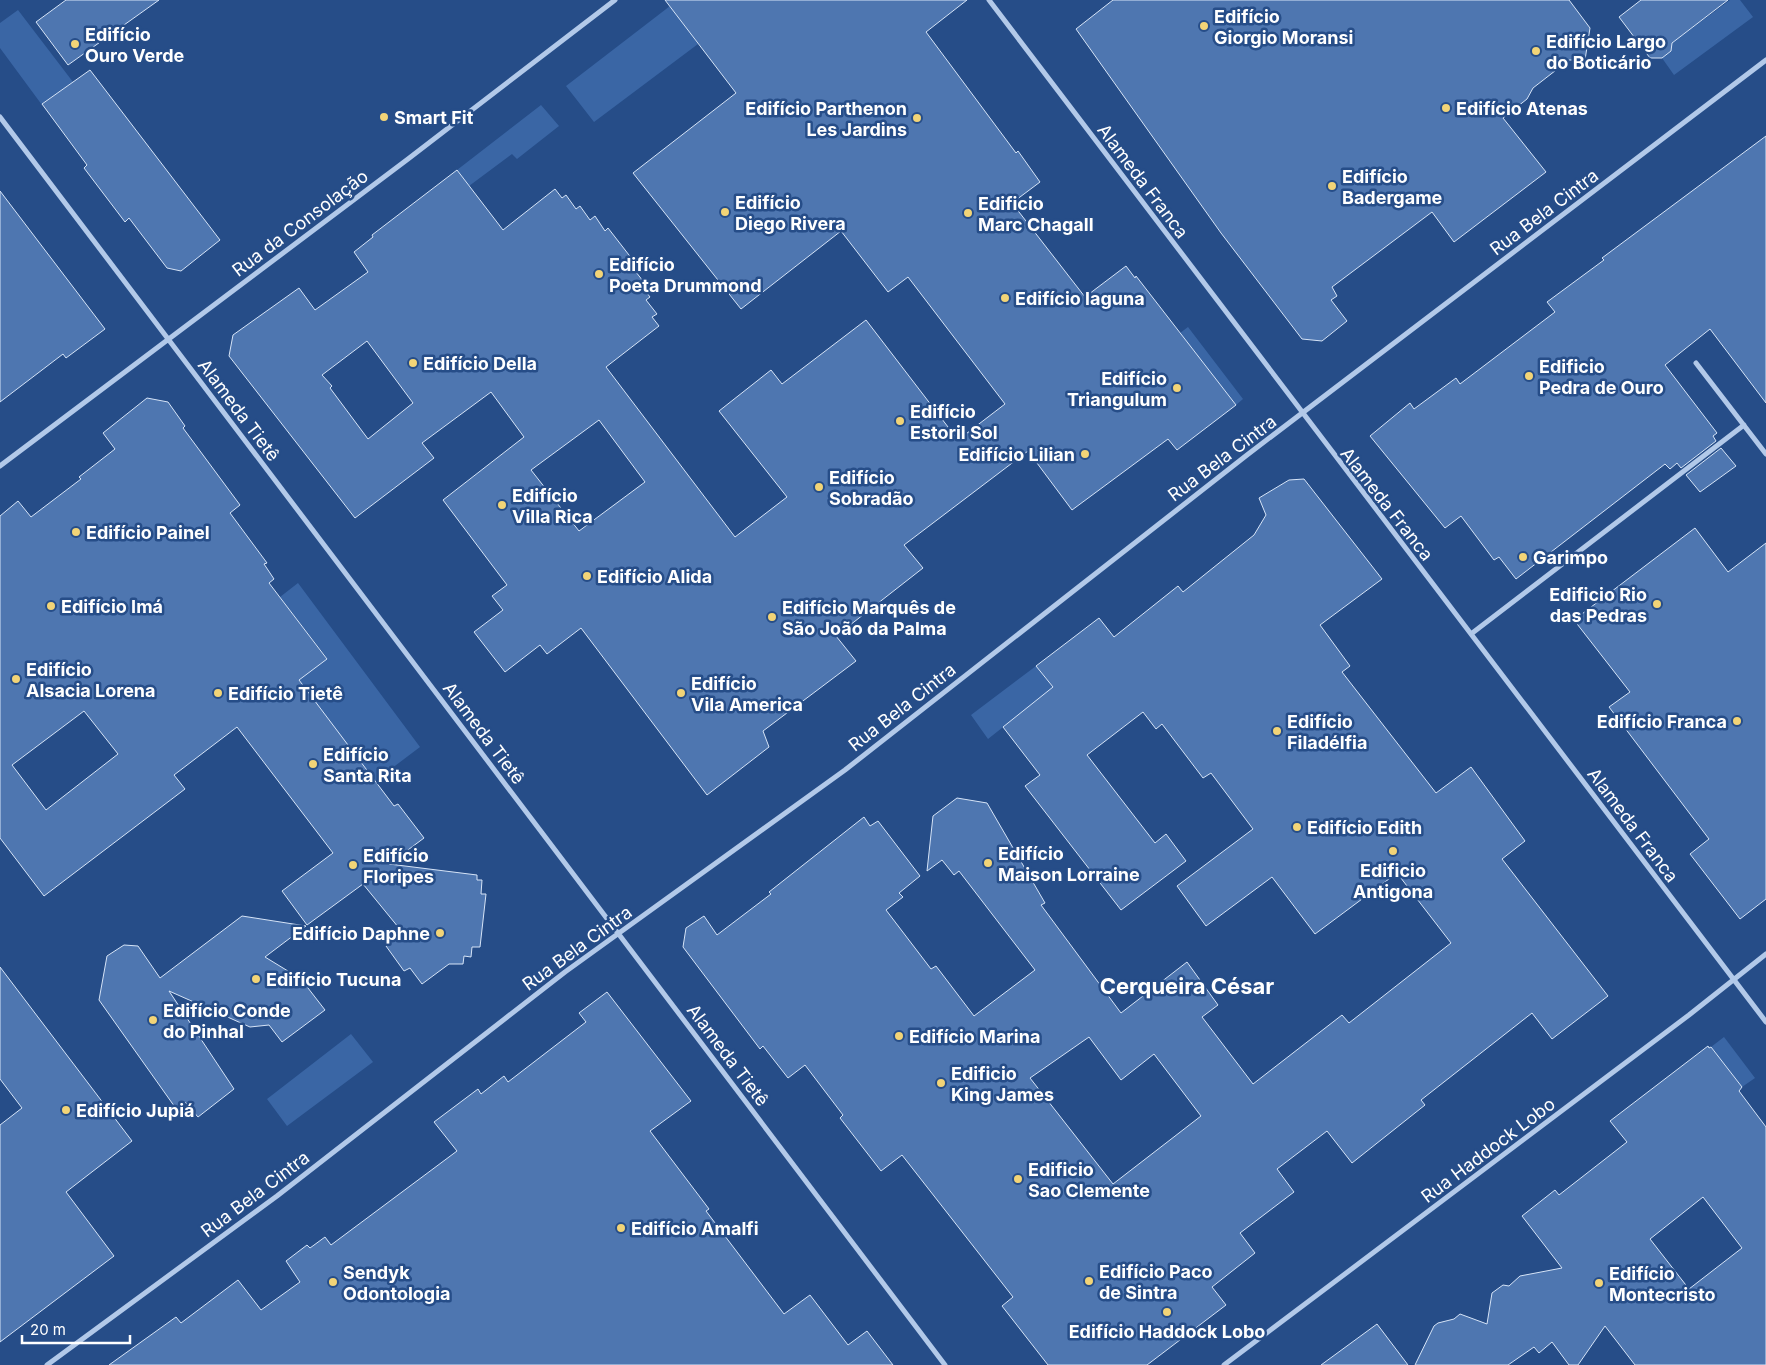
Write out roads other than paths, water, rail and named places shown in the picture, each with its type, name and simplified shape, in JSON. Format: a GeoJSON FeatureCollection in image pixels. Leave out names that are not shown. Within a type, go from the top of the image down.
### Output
{"type":"FeatureCollection","features":[{"type":"Feature","properties":{"kind":"street","name":"Rua da Consolação"},"geometry":{"type":"LineString","coordinates":[[0,466],[408,159],[615,0]]}},
{"type":"Feature","properties":{"kind":"street","name":"Alameda Franca"},"geometry":{"type":"LineString","coordinates":[[990,0],[1301,415],[1471,634],[1766,1022]]}},
{"type":"Feature","properties":{"kind":"street","name":"Rua Bela Cintra"},"geometry":{"type":"LineString","coordinates":[[48,1365],[277,1196],[565,972],[844,770],[1301,415],[1766,60]]}},
{"type":"Feature","properties":{"kind":"street","name":"Alameda Tietê"},"geometry":{"type":"LineString","coordinates":[[0,117],[945,1365]]}},
{"type":"Feature","properties":{"kind":"street"},"geometry":{"type":"LineString","coordinates":[[1696,363],[1766,454]]}},
{"type":"Feature","properties":{"kind":"street"},"geometry":{"type":"LineString","coordinates":[[1471,634],[1744,426]]}},
{"type":"Feature","properties":{"kind":"street","name":"Rua Haddock Lobo"},"geometry":{"type":"LineString","coordinates":[[1224,1365],[1766,954]]}},
{"type":"Feature","properties":{"kind":"place","name":"Edifício Giorgio Moransi"},"geometry":{"type":"Point","coordinates":[1204,26]}},
{"type":"Feature","properties":{"kind":"place","name":"Edifício Ouro Verde"},"geometry":{"type":"Point","coordinates":[75,44]}},
{"type":"Feature","properties":{"kind":"place","name":"Edifício Largo do Boticário"},"geometry":{"type":"Point","coordinates":[1536,51]}},
{"type":"Feature","properties":{"kind":"place","name":"Edifício Atenas"},"geometry":{"type":"Point","coordinates":[1446,108]}},
{"type":"Feature","properties":{"kind":"place","name":"Smart Fit"},"geometry":{"type":"Point","coordinates":[384,117]}},
{"type":"Feature","properties":{"kind":"place","name":"Edifício Parthenon Les Jardins"},"geometry":{"type":"Point","coordinates":[917,118]}},
{"type":"Feature","properties":{"kind":"place","name":"Edifício Badergame"},"geometry":{"type":"Point","coordinates":[1332,186]}},
{"type":"Feature","properties":{"kind":"place","name":"Edifício Diego Rivera"},"geometry":{"type":"Point","coordinates":[725,212]}},
{"type":"Feature","properties":{"kind":"place","name":"Edificio Marc Chagall"},"geometry":{"type":"Point","coordinates":[968,213]}},
{"type":"Feature","properties":{"kind":"place","name":"Edifício Poeta Drummond"},"geometry":{"type":"Point","coordinates":[599,274]}},
{"type":"Feature","properties":{"kind":"place","name":"Edifício laguna"},"geometry":{"type":"Point","coordinates":[1005,298]}},
{"type":"Feature","properties":{"kind":"place","name":"Edifício Della"},"geometry":{"type":"Point","coordinates":[413,363]}},
{"type":"Feature","properties":{"kind":"place","name":"Edificio Pedra de Ouro"},"geometry":{"type":"Point","coordinates":[1529,376]}},
{"type":"Feature","properties":{"kind":"place","name":"Edifício Triangulum"},"geometry":{"type":"Point","coordinates":[1177,388]}},
{"type":"Feature","properties":{"kind":"place","name":"Edifício Estoril Sol"},"geometry":{"type":"Point","coordinates":[900,421]}},
{"type":"Feature","properties":{"kind":"place","name":"Edifício Lilian"},"geometry":{"type":"Point","coordinates":[1085,454]}},
{"type":"Feature","properties":{"kind":"place","name":"Edifício Sobradão"},"geometry":{"type":"Point","coordinates":[819,487]}},
{"type":"Feature","properties":{"kind":"place","name":"Edifício Villa Rica"},"geometry":{"type":"Point","coordinates":[502,505]}},
{"type":"Feature","properties":{"kind":"place","name":"Edifício Painel"},"geometry":{"type":"Point","coordinates":[76,532]}},
{"type":"Feature","properties":{"kind":"place","name":"Garimpo"},"geometry":{"type":"Point","coordinates":[1523,557]}},
{"type":"Feature","properties":{"kind":"place","name":"Edifício Alida"},"geometry":{"type":"Point","coordinates":[587,576]}},
{"type":"Feature","properties":{"kind":"place","name":"Edificio Rio das Pedras"},"geometry":{"type":"Point","coordinates":[1657,604]}},
{"type":"Feature","properties":{"kind":"place","name":"Edifício Imá"},"geometry":{"type":"Point","coordinates":[51,606]}},
{"type":"Feature","properties":{"kind":"place","name":"Edifício Marquês de São João da Palma"},"geometry":{"type":"Point","coordinates":[772,617]}},
{"type":"Feature","properties":{"kind":"place","name":"Edifício Alsacia Lorena"},"geometry":{"type":"Point","coordinates":[16,679]}},
{"type":"Feature","properties":{"kind":"place","name":"Edifício Tietê"},"geometry":{"type":"Point","coordinates":[218,693]}},
{"type":"Feature","properties":{"kind":"place","name":"Edifício Vila America"},"geometry":{"type":"Point","coordinates":[681,693]}},
{"type":"Feature","properties":{"kind":"place","name":"Edifício Franca"},"geometry":{"type":"Point","coordinates":[1737,721]}},
{"type":"Feature","properties":{"kind":"place","name":"Edifício Filadélfia"},"geometry":{"type":"Point","coordinates":[1277,731]}},
{"type":"Feature","properties":{"kind":"place","name":"Edifício Santa Rita"},"geometry":{"type":"Point","coordinates":[313,764]}},
{"type":"Feature","properties":{"kind":"place","name":"Edifício Edith"},"geometry":{"type":"Point","coordinates":[1297,827]}},
{"type":"Feature","properties":{"kind":"place","name":"Edificio Antigona"},"geometry":{"type":"Point","coordinates":[1393,851]}},
{"type":"Feature","properties":{"kind":"place","name":"Edifício Maison Lorraine"},"geometry":{"type":"Point","coordinates":[988,863]}},
{"type":"Feature","properties":{"kind":"place","name":"Edifício Floripes"},"geometry":{"type":"Point","coordinates":[353,865]}},
{"type":"Feature","properties":{"kind":"place","name":"Edifício Daphne"},"geometry":{"type":"Point","coordinates":[440,933]}},
{"type":"Feature","properties":{"kind":"place","name":"Edifício Tucuna"},"geometry":{"type":"Point","coordinates":[256,979]}},
{"type":"Feature","properties":{"kind":"place","name":"Edifício Conde do Pinhal"},"geometry":{"type":"Point","coordinates":[153,1020]}},
{"type":"Feature","properties":{"kind":"place","name":"Edifício Marina"},"geometry":{"type":"Point","coordinates":[899,1036]}},
{"type":"Feature","properties":{"kind":"place","name":"Edificio King James"},"geometry":{"type":"Point","coordinates":[941,1083]}},
{"type":"Feature","properties":{"kind":"place","name":"Edifício Jupiá"},"geometry":{"type":"Point","coordinates":[66,1110]}},
{"type":"Feature","properties":{"kind":"place","name":"Edificio Sao Clemente"},"geometry":{"type":"Point","coordinates":[1018,1179]}},
{"type":"Feature","properties":{"kind":"place","name":"Edifício Amalfi"},"geometry":{"type":"Point","coordinates":[621,1228]}},
{"type":"Feature","properties":{"kind":"place","name":"Edifício Paco de Sintra"},"geometry":{"type":"Point","coordinates":[1089,1281]}},
{"type":"Feature","properties":{"kind":"place","name":"Sendyk Odontologia"},"geometry":{"type":"Point","coordinates":[333,1282]}},
{"type":"Feature","properties":{"kind":"place","name":"Edifício Montecristo"},"geometry":{"type":"Point","coordinates":[1599,1283]}},
{"type":"Feature","properties":{"kind":"place","name":"Edifício Haddock Lobo"},"geometry":{"type":"Point","coordinates":[1167,1312]}},
{"type":"Feature","properties":{"kind":"district","name":"Cerqueira César"},"geometry":{"type":"Point","coordinates":[1187,986]}}]}
